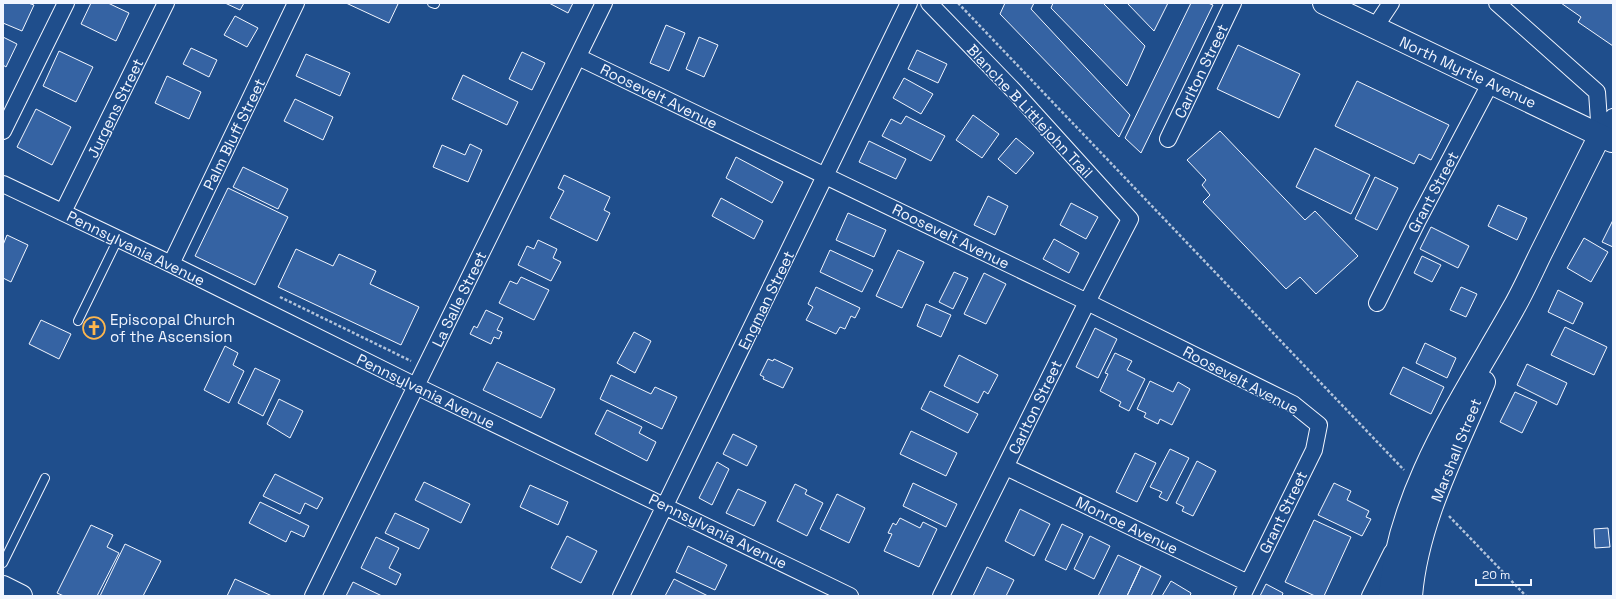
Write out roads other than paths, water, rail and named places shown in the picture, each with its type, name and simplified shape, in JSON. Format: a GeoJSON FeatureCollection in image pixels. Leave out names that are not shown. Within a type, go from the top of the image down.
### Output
{"type":"FeatureCollection","features":[{"type":"Feature","properties":{"kind":"main road","name":"North Myrtle Avenue"},"geometry":{"type":"LineString","coordinates":[[1324,3],[1606,138]]}},
{"type":"Feature","properties":{"kind":"main road","name":"Marshall Street"},"geometry":{"type":"LineString","coordinates":[[1389,595],[1402,530],[1419,485],[1445,425],[1514,307],[1606,138]]}},
{"type":"Feature","properties":{"kind":"main road","name":"Marshall Street"},"geometry":{"type":"LineString","coordinates":[[1389,595],[1417,553],[1434,500],[1514,307]]}},
{"type":"Feature","properties":{"kind":"main road"},"geometry":{"type":"LineString","coordinates":[[3,587],[21,596]]}},
{"type":"Feature","properties":{"kind":"street"},"geometry":{"type":"LineString","coordinates":[[3,131],[66,3]]}},
{"type":"Feature","properties":{"kind":"street","name":"Jurgens Street"},"geometry":{"type":"LineString","coordinates":[[63,212],[166,3]]}},
{"type":"Feature","properties":{"kind":"street","name":"Palm Bluff Street"},"geometry":{"type":"LineString","coordinates":[[171,264],[296,3]]}},
{"type":"Feature","properties":{"kind":"street","name":"La Salle Street"},"geometry":{"type":"LineString","coordinates":[[313,596],[604,3]]}},
{"type":"Feature","properties":{"kind":"street","name":"Engman Street"},"geometry":{"type":"LineString","coordinates":[[621,596],[909,3]]}},
{"type":"Feature","properties":{"kind":"street","name":"Blanche B Littlejohn Trail"},"geometry":{"type":"LineString","coordinates":[[929,3],[1015,92],[1130,219]]}},
{"type":"Feature","properties":{"kind":"street","name":"Carlton Street"},"geometry":{"type":"LineString","coordinates":[[1168,139],[1233,3]]}},
{"type":"Feature","properties":{"kind":"street"},"geometry":{"type":"LineString","coordinates":[[1375,27],[1392,3]]}},
{"type":"Feature","properties":{"kind":"street"},"geometry":{"type":"LineString","coordinates":[[1497,3],[1597,92],[1606,138]]}},
{"type":"Feature","properties":{"kind":"street","name":"Roosevelt Avenue"},"geometry":{"type":"LineString","coordinates":[[578,57],[1087,302],[1293,404],[1318,425]]}},
{"type":"Feature","properties":{"kind":"street","name":"Grant Street"},"geometry":{"type":"LineString","coordinates":[[1377,303],[1491,82]]}},
{"type":"Feature","properties":{"kind":"street","name":"Marshall Street"},"geometry":{"type":"LineString","coordinates":[[1606,138],[1613,117]]}},
{"type":"Feature","properties":{"kind":"street","name":"Pennsylvania Avenue"},"geometry":{"type":"LineString","coordinates":[[3,184],[171,264],[416,386],[665,505],[850,596]]}},
{"type":"Feature","properties":{"kind":"street","name":"Carlton Street"},"geometry":{"type":"LineString","coordinates":[[941,596],[1087,302],[1130,219]]}},
{"type":"Feature","properties":{"kind":"street","name":"Grant Street"},"geometry":{"type":"LineString","coordinates":[[1245,590],[1314,450],[1318,425]]}},
{"type":"Feature","properties":{"kind":"street","name":"Monroe Avenue"},"geometry":{"type":"LineString","coordinates":[[1006,466],[1245,590]]}},
{"type":"Feature","properties":{"kind":"lane"},"geometry":{"type":"LineString","coordinates":[[78,321],[118,239]]}},
{"type":"Feature","properties":{"kind":"lane"},"geometry":{"type":"LineString","coordinates":[[3,563],[45,478]]}},
{"type":"Feature","properties":{"kind":"place","name":"Episcopal Church of the Ascension"},"geometry":{"type":"Point","coordinates":[94,328]}}]}
